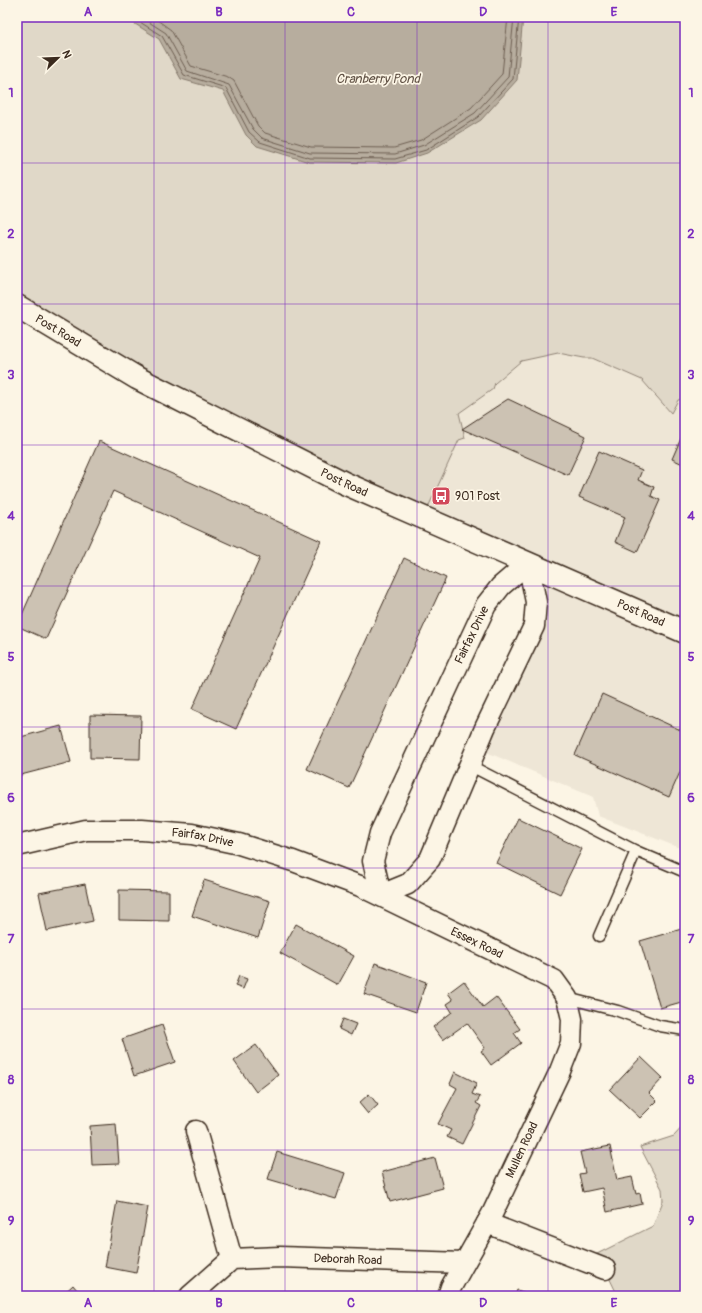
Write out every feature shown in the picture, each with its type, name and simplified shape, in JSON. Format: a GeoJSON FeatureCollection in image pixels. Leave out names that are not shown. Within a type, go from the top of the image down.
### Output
{"type":"FeatureCollection","features":[{"type":"Feature","properties":{"kind":"main road","name":"Post Road"},"geometry":{"type":"LineString","coordinates":[[17,306],[137,378],[331,476],[685,632]]}},
{"type":"Feature","properties":{"kind":"street"},"geometry":{"type":"LineString","coordinates":[[381,895],[408,884],[430,859],[488,721],[534,626],[536,602],[528,563]]}},
{"type":"Feature","properties":{"kind":"street","name":"Fairfax Drive"},"geometry":{"type":"LineString","coordinates":[[381,895],[373,862],[380,833],[486,605],[501,586],[528,563]]}},
{"type":"Feature","properties":{"kind":"street","name":"Fairfax Drive"},"geometry":{"type":"LineString","coordinates":[[17,846],[86,830],[142,830],[192,834],[239,844],[293,861],[381,895]]}},
{"type":"Feature","properties":{"kind":"street","name":"Essex Road"},"geometry":{"type":"LineString","coordinates":[[381,895],[554,980],[567,998]]}},
{"type":"Feature","properties":{"kind":"street","name":"Mullen Road"},"geometry":{"type":"LineString","coordinates":[[448,1296],[464,1262],[486,1223],[560,1071],[571,1043],[572,1019],[567,998]]}},
{"type":"Feature","properties":{"kind":"street"},"geometry":{"type":"LineString","coordinates":[[190,1296],[232,1259],[196,1131]]}},
{"type":"Feature","properties":{"kind":"street"},"geometry":{"type":"LineString","coordinates":[[486,1223],[605,1269]]}},
{"type":"Feature","properties":{"kind":"street","name":"Deborah Road"},"geometry":{"type":"LineString","coordinates":[[232,1259],[280,1257],[464,1262]]}},
{"type":"Feature","properties":{"kind":"lane"},"geometry":{"type":"LineString","coordinates":[[469,765],[636,851],[685,872]]}},
{"type":"Feature","properties":{"kind":"lane"},"geometry":{"type":"LineString","coordinates":[[599,936],[636,851]]}},
{"type":"Feature","properties":{"kind":"lane"},"geometry":{"type":"LineString","coordinates":[[567,998],[618,1011],[660,1026],[685,1030]]}},
{"type":"Feature","properties":{"kind":"shaded area"},"geometry":{"type":"Polygon","coordinates":[[[21,17],[685,17],[685,398],[678,400],[671,413],[642,380],[592,358],[558,353],[521,361],[495,383],[493,389],[459,413],[465,438],[459,440],[425,514],[17,305],[17,20],[21,17]]]}},
{"type":"Feature","properties":{"kind":"shaded area"},"geometry":{"type":"Polygon","coordinates":[[[558,353],[583,358],[592,358],[642,380],[671,413],[678,400],[685,398],[685,850],[598,816],[593,797],[484,751],[535,629],[535,574],[425,514],[459,440],[458,413],[493,389],[495,383],[521,361],[558,353]]]}},
{"type":"Feature","properties":{"kind":"shaded area"},"geometry":{"type":"Polygon","coordinates":[[[685,1124],[685,1296],[618,1296],[605,1269],[589,1258],[653,1226],[663,1201],[662,1189],[640,1147],[674,1136],[685,1124]]]}},
{"type":"Feature","properties":{"kind":"water","name":"Cranberry Pond"},"geometry":{"type":"Polygon","coordinates":[[[124,17],[523,17],[517,80],[481,120],[427,153],[396,163],[309,162],[257,146],[246,135],[223,91],[181,79],[159,39],[124,17]]]}},
{"type":"Feature","properties":{"kind":"building"},"geometry":{"type":"Polygon","coordinates":[[[508,399],[586,436],[568,475],[462,429],[508,399]]]}},
{"type":"Feature","properties":{"kind":"building"},"geometry":{"type":"Polygon","coordinates":[[[685,429],[685,465],[672,459],[685,429]]]}},
{"type":"Feature","properties":{"kind":"building"},"geometry":{"type":"Polygon","coordinates":[[[99,441],[321,541],[236,729],[192,709],[260,558],[113,491],[46,639],[17,626],[99,441]]]}},
{"type":"Feature","properties":{"kind":"building"},"geometry":{"type":"Polygon","coordinates":[[[599,451],[642,470],[638,480],[654,487],[651,496],[660,500],[637,552],[615,542],[625,517],[579,497],[599,451]]]}},
{"type":"Feature","properties":{"kind":"building"},"geometry":{"type":"Polygon","coordinates":[[[404,558],[446,578],[349,788],[307,769],[404,558]]]}},
{"type":"Feature","properties":{"kind":"building"},"geometry":{"type":"Polygon","coordinates":[[[602,694],[685,732],[685,761],[669,797],[575,755],[602,694]]]}},
{"type":"Feature","properties":{"kind":"building"},"geometry":{"type":"Polygon","coordinates":[[[90,715],[141,716],[140,759],[90,758],[90,715]]]}},
{"type":"Feature","properties":{"kind":"building"},"geometry":{"type":"Polygon","coordinates":[[[61,726],[71,762],[17,776],[17,738],[61,726]]]}},
{"type":"Feature","properties":{"kind":"building"},"geometry":{"type":"Polygon","coordinates":[[[518,818],[582,849],[560,894],[496,863],[518,818]]]}},
{"type":"Feature","properties":{"kind":"building"},"geometry":{"type":"Polygon","coordinates":[[[204,880],[270,901],[258,938],[192,916],[204,880]]]}},
{"type":"Feature","properties":{"kind":"building"},"geometry":{"type":"Polygon","coordinates":[[[85,884],[93,921],[47,931],[39,893],[85,884]]]}},
{"type":"Feature","properties":{"kind":"building"},"geometry":{"type":"Polygon","coordinates":[[[119,890],[169,891],[169,921],[119,920],[119,890]]]}},
{"type":"Feature","properties":{"kind":"building"},"geometry":{"type":"Polygon","coordinates":[[[296,924],[354,956],[338,985],[280,953],[296,924]]]}},
{"type":"Feature","properties":{"kind":"building"},"geometry":{"type":"Polygon","coordinates":[[[685,928],[685,1001],[660,1008],[640,941],[685,928]]]}},
{"type":"Feature","properties":{"kind":"building"},"geometry":{"type":"Polygon","coordinates":[[[375,963],[426,982],[416,1012],[364,994],[375,963]]]}},
{"type":"Feature","properties":{"kind":"building"},"geometry":{"type":"Polygon","coordinates":[[[239,976],[247,979],[243,989],[235,986],[239,976]]]}},
{"type":"Feature","properties":{"kind":"building"},"geometry":{"type":"Polygon","coordinates":[[[464,981],[483,1007],[496,997],[520,1029],[514,1033],[521,1043],[491,1065],[481,1051],[485,1048],[467,1023],[443,1040],[433,1027],[452,1012],[447,1004],[453,1000],[448,993],[464,981]]]}},
{"type":"Feature","properties":{"kind":"building"},"geometry":{"type":"Polygon","coordinates":[[[343,1019],[356,1024],[351,1035],[339,1029],[343,1019]]]}},
{"type":"Feature","properties":{"kind":"building"},"geometry":{"type":"Polygon","coordinates":[[[162,1025],[175,1062],[134,1076],[122,1039],[162,1025]]]}},
{"type":"Feature","properties":{"kind":"building"},"geometry":{"type":"Polygon","coordinates":[[[256,1045],[278,1075],[256,1092],[234,1061],[256,1045]]]}},
{"type":"Feature","properties":{"kind":"building"},"geometry":{"type":"Polygon","coordinates":[[[641,1057],[663,1078],[649,1093],[657,1101],[640,1118],[610,1090],[641,1057]]]}},
{"type":"Feature","properties":{"kind":"building"},"geometry":{"type":"Polygon","coordinates":[[[455,1072],[477,1083],[472,1094],[480,1097],[476,1103],[481,1106],[462,1144],[447,1137],[451,1130],[438,1124],[457,1088],[450,1084],[455,1072]]]}},
{"type":"Feature","properties":{"kind":"building"},"geometry":{"type":"Polygon","coordinates":[[[369,1094],[378,1105],[368,1114],[359,1103],[369,1094]]]}},
{"type":"Feature","properties":{"kind":"building"},"geometry":{"type":"Polygon","coordinates":[[[116,1124],[119,1164],[92,1165],[90,1126],[116,1124]]]}},
{"type":"Feature","properties":{"kind":"building"},"geometry":{"type":"Polygon","coordinates":[[[610,1146],[617,1180],[632,1177],[636,1194],[640,1193],[642,1204],[607,1212],[602,1188],[583,1192],[579,1174],[585,1173],[580,1152],[610,1146]]]}},
{"type":"Feature","properties":{"kind":"building"},"geometry":{"type":"Polygon","coordinates":[[[277,1152],[345,1173],[336,1199],[268,1179],[277,1152]]]}},
{"type":"Feature","properties":{"kind":"building"},"geometry":{"type":"Polygon","coordinates":[[[435,1158],[443,1188],[390,1202],[382,1172],[435,1158]]]}},
{"type":"Feature","properties":{"kind":"building"},"geometry":{"type":"Polygon","coordinates":[[[117,1201],[148,1207],[136,1273],[105,1267],[117,1201]]]}},
{"type":"Feature","properties":{"kind":"building"},"geometry":{"type":"Polygon","coordinates":[[[73,1285],[82,1296],[61,1296],[73,1285]]]}},
{"type":"Feature","properties":{"kind":"building"},"geometry":{"type":"Polygon","coordinates":[[[517,1290],[535,1296],[515,1296],[517,1290]]]}},
{"type":"Feature","properties":{"kind":"place","name":"901 Post"},"geometry":{"type":"Point","coordinates":[441,496]}}]}
